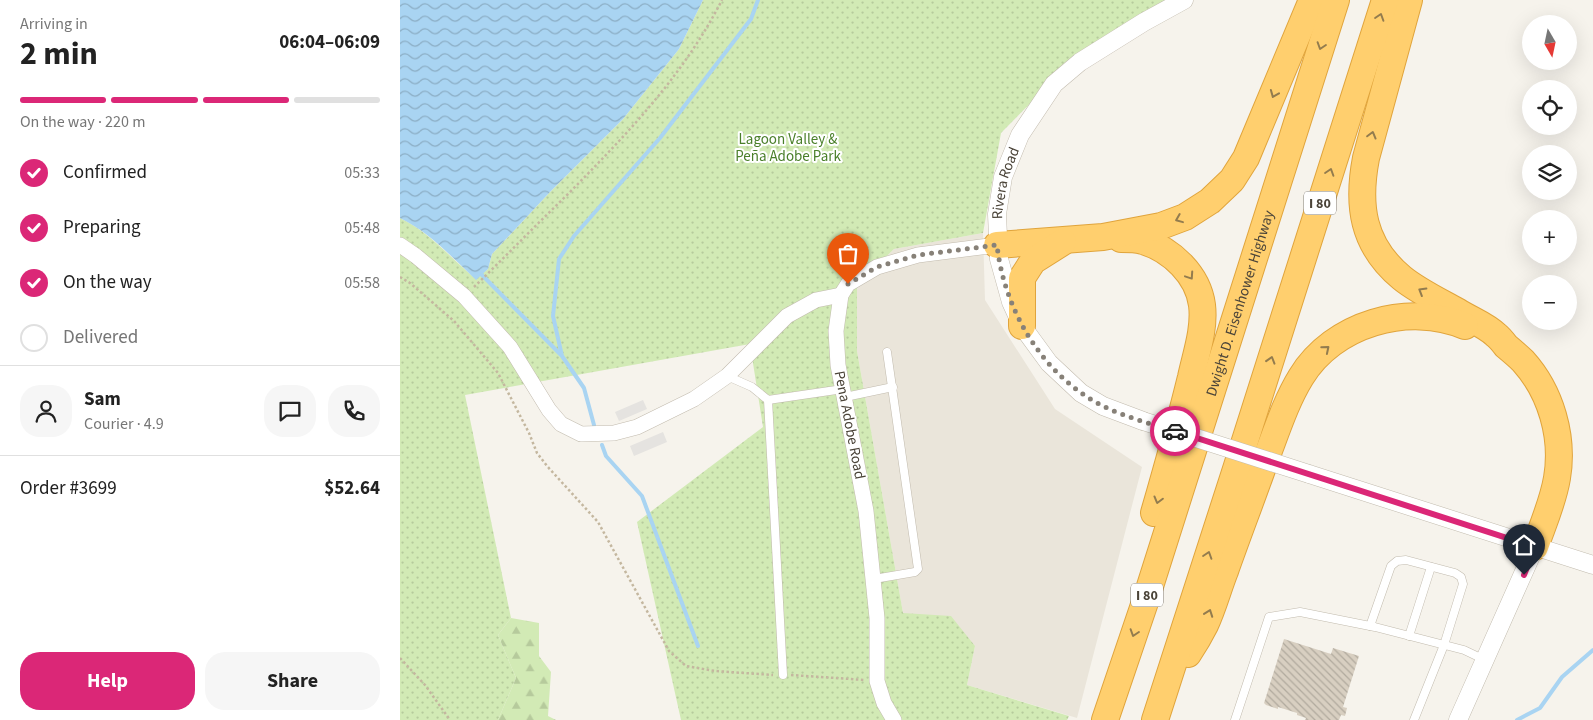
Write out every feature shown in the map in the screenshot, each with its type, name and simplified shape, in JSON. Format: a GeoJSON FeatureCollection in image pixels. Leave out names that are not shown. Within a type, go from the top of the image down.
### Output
{"type":"FeatureCollection","features":[{"type":"Feature","properties":{"kind":"highway"},"geometry":{"type":"LineString","coordinates":[[997,245],[1102,237],[1161,226],[1185,217],[1210,201],[1232,180],[1246,158],[1312,0]]}},
{"type":"Feature","properties":{"kind":"highway","name":"Dwight D. Eisenhower Highway"},"geometry":{"type":"LineString","coordinates":[[1105,720],[1336,0]]}},
{"type":"Feature","properties":{"kind":"highway","name":"I 80"},"geometry":{"type":"LineString","coordinates":[[1158,711],[1385,0]]}},
{"type":"Feature","properties":{"kind":"highway"},"geometry":{"type":"LineString","coordinates":[[1409,0],[1366,158],[1362,181],[1361,205],[1366,225],[1375,247],[1387,263],[1402,278],[1496,334],[1523,362],[1535,377],[1546,396],[1552,410],[1558,442],[1559,462],[1555,487],[1535,547]]}},
{"type":"Feature","properties":{"kind":"highway"},"geometry":{"type":"LineString","coordinates":[[1102,237],[1142,240],[1163,249],[1180,263],[1194,280],[1202,304],[1202,323],[1197,352],[1152,523],[1144,602]]}},
{"type":"Feature","properties":{"kind":"highway"},"geometry":{"type":"LineString","coordinates":[[1022,326],[1022,278],[1033,261],[1067,240]]}},
{"type":"Feature","properties":{"kind":"highway"},"geometry":{"type":"LineString","coordinates":[[1158,711],[1206,623],[1277,430],[1301,376],[1312,362],[1344,336],[1371,323],[1398,316],[1437,318],[1457,322],[1506,346]]}},
{"type":"Feature","properties":{"kind":"street","name":"Rivera Road"},"geometry":{"type":"LineString","coordinates":[[1184,0],[1144,22],[1080,62],[1054,84],[1020,135],[1003,177],[997,214],[997,245],[1003,278],[1022,326],[1049,363],[1081,393],[1103,406],[1143,421],[1593,565]]}},
{"type":"Feature","properties":{"kind":"street"},"geometry":{"type":"LineString","coordinates":[[400,245],[464,296],[510,347],[549,410],[561,424],[582,434],[614,433],[637,427],[694,399],[727,376],[787,316],[816,300],[841,295],[848,284],[877,267],[918,255],[997,245]]}},
{"type":"Feature","properties":{"kind":"street","name":"Pena Adobe Road"},"geometry":{"type":"LineString","coordinates":[[841,295],[836,331],[838,365],[866,511],[877,618],[877,681],[884,703],[894,720]]}},
{"type":"Feature","properties":{"kind":"street"},"geometry":{"type":"LineString","coordinates":[[1458,720],[1535,547]]}},
{"type":"Feature","properties":{"kind":"lane"},"geometry":{"type":"LineString","coordinates":[[874,579],[915,572],[918,569],[887,352]]}},
{"type":"Feature","properties":{"kind":"lane"},"geometry":{"type":"LineString","coordinates":[[727,376],[752,387],[768,400],[893,387]]}},
{"type":"Feature","properties":{"kind":"lane"},"geometry":{"type":"LineString","coordinates":[[768,400],[783,675]]}},
{"type":"Feature","properties":{"kind":"lane"},"geometry":{"type":"LineString","coordinates":[[1370,626],[1391,566],[1397,561],[1406,560],[1455,573],[1461,577],[1463,584],[1444,645],[1414,720]]}},
{"type":"Feature","properties":{"kind":"lane"},"geometry":{"type":"LineString","coordinates":[[1409,636],[1431,567]]}},
{"type":"Feature","properties":{"kind":"lane"},"geometry":{"type":"LineString","coordinates":[[1234,720],[1269,617],[1300,612],[1370,626],[1464,650],[1485,660]]}},
{"type":"Feature","properties":{"kind":"path"},"geometry":{"type":"LineString","coordinates":[[478,282],[644,115],[681,68],[722,0]]}},
{"type":"Feature","properties":{"kind":"path"},"geometry":{"type":"LineString","coordinates":[[400,277],[410,283],[454,321],[498,373],[537,453],[598,522],[670,651],[686,666],[715,671],[877,681]]}},
{"type":"Feature","properties":{"kind":"path"},"geometry":{"type":"LineString","coordinates":[[400,658],[425,685],[450,720]]}},
{"type":"Feature","properties":{"kind":"shaded area"},"geometry":{"type":"Polygon","coordinates":[[[983,233],[985,300],[1055,409],[1142,467],[1077,718],[967,685],[975,646],[903,613],[857,351],[857,285],[894,249],[983,233]]]}},
{"type":"Feature","properties":{"kind":"shaded area"},"geometry":{"type":"Polygon","coordinates":[[[643,400],[647,409],[619,421],[615,412],[643,400]]]}},
{"type":"Feature","properties":{"kind":"shaded area"},"geometry":{"type":"Polygon","coordinates":[[[663,432],[667,442],[634,456],[630,446],[663,432]]]}},
{"type":"Feature","properties":{"kind":"green space","name":"Lagoon Valley & Peña Adobe Park"},"geometry":{"type":"Polygon","coordinates":[[[703,0],[1180,0],[1083,50],[1001,133],[983,233],[894,249],[857,285],[857,351],[903,613],[951,616],[975,646],[967,685],[1069,716],[1067,720],[681,720],[637,522],[763,427],[750,344],[465,395],[511,618],[498,635],[516,678],[498,720],[400,720],[400,218],[431,238],[476,279],[488,269],[492,254],[550,192],[623,119],[679,49],[703,0]]]}},
{"type":"Feature","properties":{"kind":"green space"},"geometry":{"type":"Polygon","coordinates":[[[511,618],[539,623],[539,656],[551,672],[548,716],[556,720],[498,720],[516,678],[498,635],[511,618]]]}},
{"type":"Feature","properties":{"kind":"water"},"geometry":{"type":"Polygon","coordinates":[[[400,0],[703,0],[679,49],[623,119],[550,192],[492,254],[488,269],[476,280],[431,238],[400,218],[400,0]]]}},
{"type":"Feature","properties":{"kind":"building"},"geometry":{"type":"Polygon","coordinates":[[[1284,639],[1331,654],[1333,648],[1359,656],[1343,707],[1347,708],[1345,716],[1341,715],[1339,720],[1305,720],[1306,718],[1297,715],[1297,713],[1278,707],[1278,709],[1264,703],[1284,639]]]}},
{"type":"Feature","properties":{"kind":"waterway"},"geometry":{"type":"LineString","coordinates":[[594,425],[584,388],[562,356],[553,316],[559,259],[574,236],[660,138],[751,19],[758,0]]}},
{"type":"Feature","properties":{"kind":"waterway"},"geometry":{"type":"LineString","coordinates":[[482,275],[561,355]]}},
{"type":"Feature","properties":{"kind":"waterway"},"geometry":{"type":"LineString","coordinates":[[602,445],[606,456],[642,496],[698,646]]}},
{"type":"Feature","properties":{"kind":"waterway"},"geometry":{"type":"LineString","coordinates":[[1517,720],[1540,708],[1562,677],[1593,650]]}},
{"type":"Feature","properties":{"kind":"way so far"},"geometry":{"type":"LineString","coordinates":[[848,284],[877,267],[918,255],[997,245],[1003,278],[1011,302],[1022,326],[1049,363],[1081,393],[1103,406],[1175,431]]}},
{"type":"Feature","properties":{"kind":"route"},"geometry":{"type":"LineString","coordinates":[[1175,431],[1535,547],[1524,575]]}}]}
